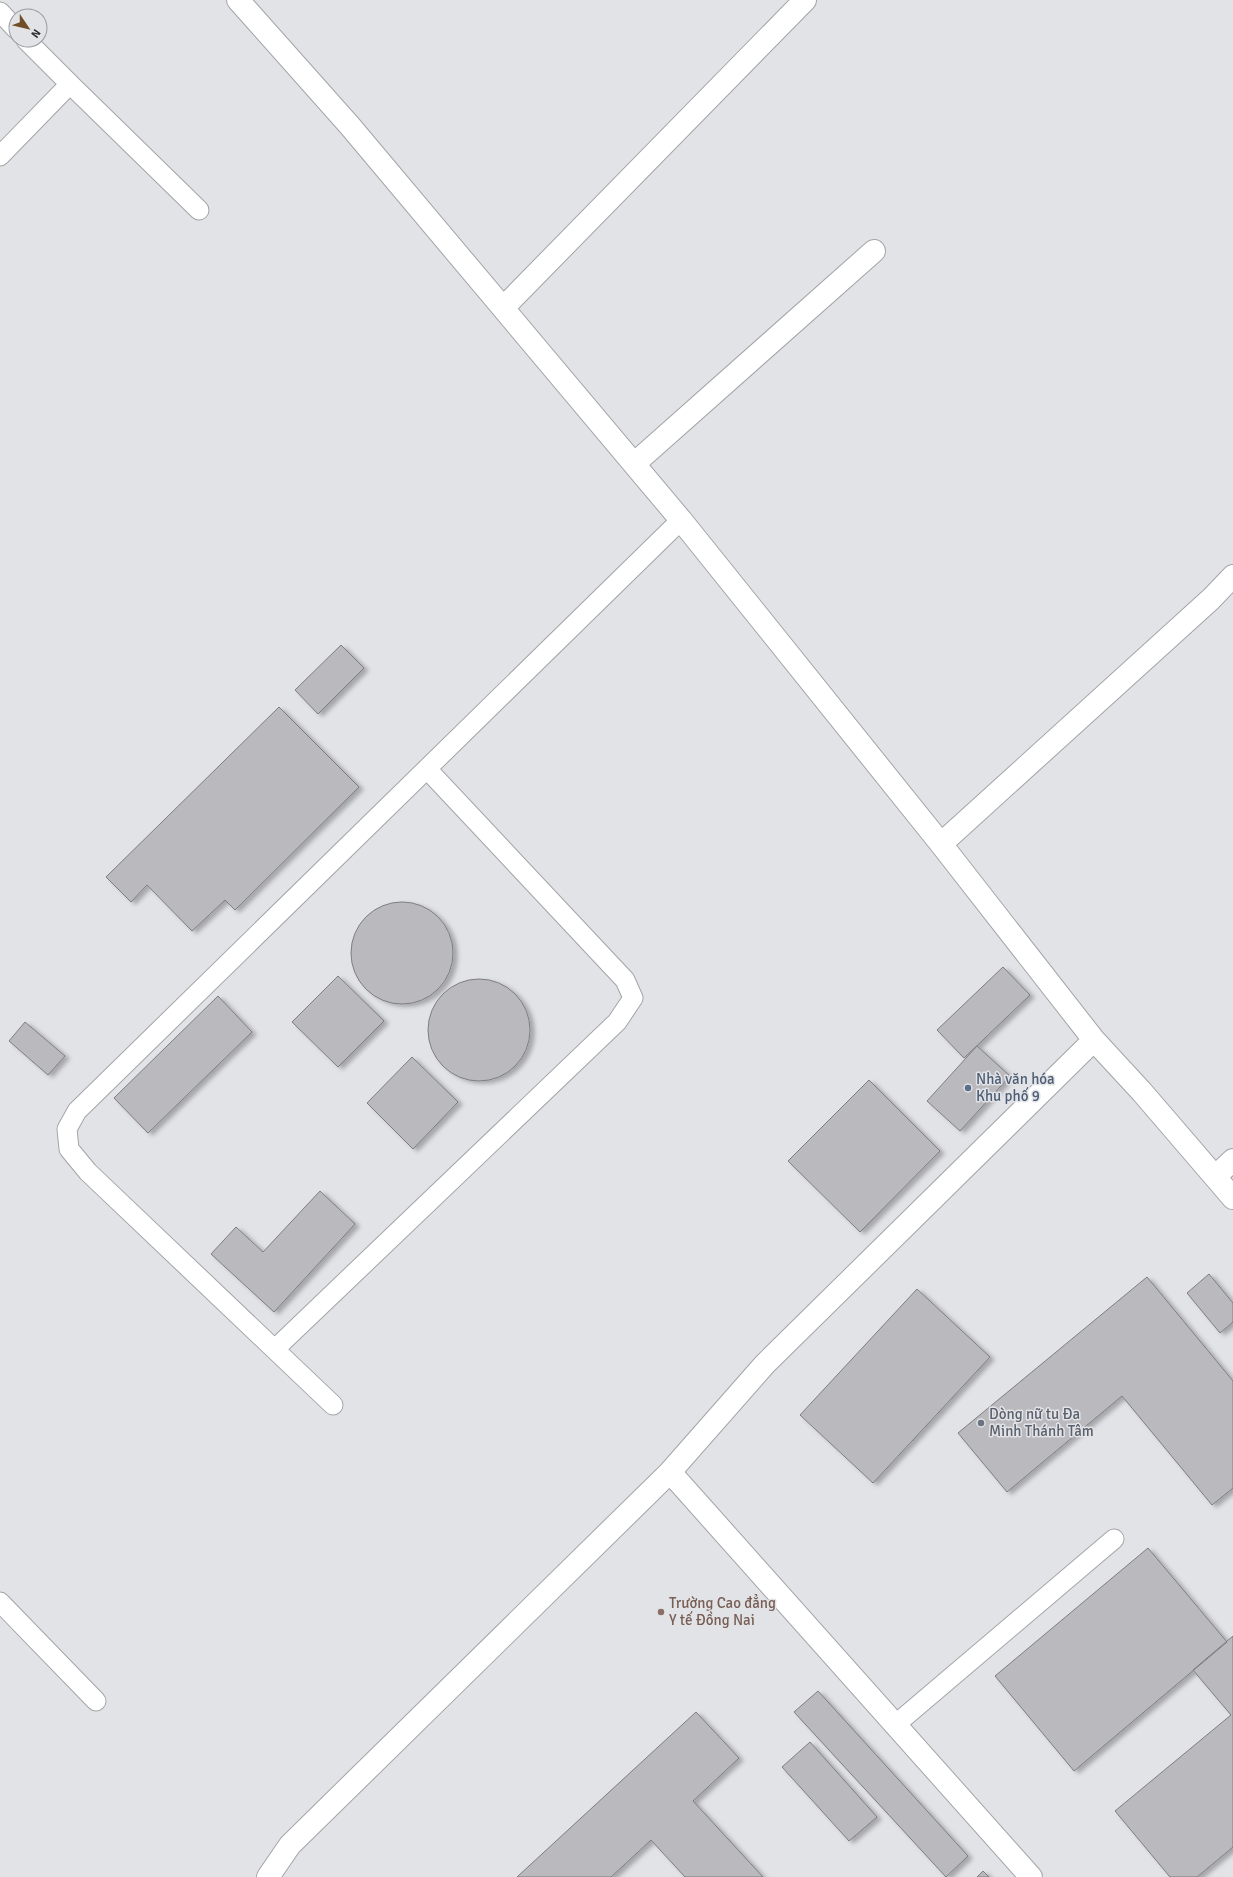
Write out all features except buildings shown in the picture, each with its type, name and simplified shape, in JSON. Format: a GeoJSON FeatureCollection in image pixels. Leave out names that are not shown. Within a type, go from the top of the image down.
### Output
{"type":"FeatureCollection","features":[{"type":"Feature","properties":{"kind":"street"},"geometry":{"type":"LineString","coordinates":[[238,0],[350,126],[681,520],[941,844],[1094,1040],[1216,1176],[1233,1198]]}},
{"type":"Feature","properties":{"kind":"street"},"geometry":{"type":"LineString","coordinates":[[503,308],[805,0]]}},
{"type":"Feature","properties":{"kind":"street"},"geometry":{"type":"LineString","coordinates":[[634,464],[874,251]]}},
{"type":"Feature","properties":{"kind":"street"},"geometry":{"type":"LineString","coordinates":[[941,844],[1211,599],[1233,576]]}},
{"type":"Feature","properties":{"kind":"street"},"geometry":{"type":"LineString","coordinates":[[268,1877],[290,1845],[670,1472],[765,1364],[1094,1040]]}},
{"type":"Feature","properties":{"kind":"street"},"geometry":{"type":"LineString","coordinates":[[1216,1176],[1233,1160]]}},
{"type":"Feature","properties":{"kind":"street"},"geometry":{"type":"LineString","coordinates":[[670,1472],[1031,1877]]}},
{"type":"Feature","properties":{"kind":"lane"},"geometry":{"type":"LineString","coordinates":[[0,12],[8,20]]}},
{"type":"Feature","properties":{"kind":"lane"},"geometry":{"type":"LineString","coordinates":[[34,48],[199,210]]}},
{"type":"Feature","properties":{"kind":"lane"},"geometry":{"type":"LineString","coordinates":[[0,156],[70,84]]}},
{"type":"Feature","properties":{"kind":"lane"},"geometry":{"type":"LineString","coordinates":[[333,1405],[88,1172],[69,1150],[67,1129],[78,1111],[681,520]]}},
{"type":"Feature","properties":{"kind":"lane"},"geometry":{"type":"LineString","coordinates":[[275,1349],[618,1022],[633,998],[625,980],[427,769]]}},
{"type":"Feature","properties":{"kind":"lane"},"geometry":{"type":"LineString","coordinates":[[895,1725],[1114,1539]]}},
{"type":"Feature","properties":{"kind":"lane"},"geometry":{"type":"LineString","coordinates":[[0,1602],[96,1701]]}},
{"type":"Feature","properties":{"kind":"place","name":"Nhà văn hóa Khu phố 9"},"geometry":{"type":"Point","coordinates":[968,1088]}},
{"type":"Feature","properties":{"kind":"place","name":"Dòng nữ tu Đa Minh Thánh Tâm"},"geometry":{"type":"Point","coordinates":[981,1423]}},
{"type":"Feature","properties":{"kind":"place","name":"Trường Cao đẳng Y tế Đồng Nai"},"geometry":{"type":"Point","coordinates":[661,1612]}}]}
